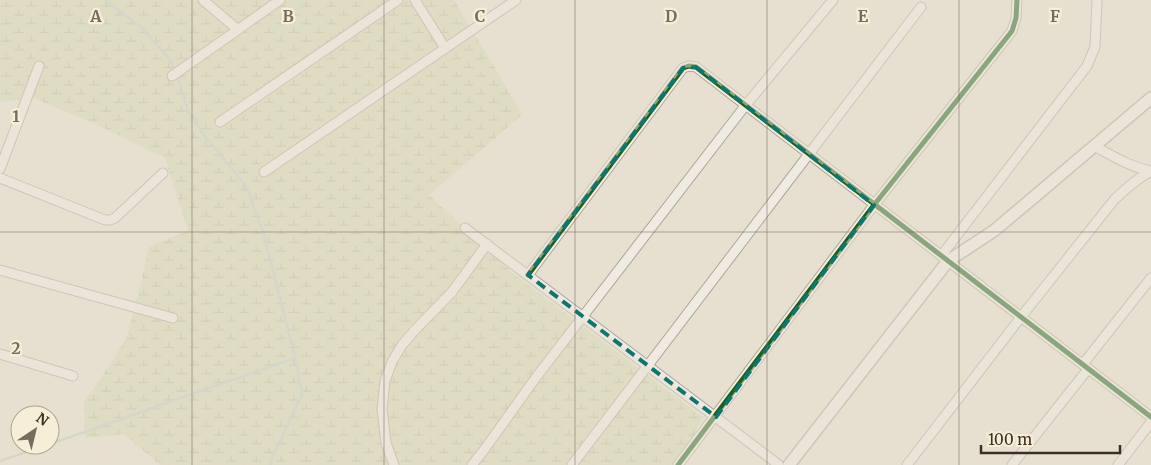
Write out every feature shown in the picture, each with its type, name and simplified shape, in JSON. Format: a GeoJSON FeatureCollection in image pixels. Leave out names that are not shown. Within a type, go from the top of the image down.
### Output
{"type":"FeatureCollection","features":[{"type":"Feature","properties":{"kind":"street"},"geometry":{"type":"LineString","coordinates":[[203,0],[237,29]]}},
{"type":"Feature","properties":{"kind":"street"},"geometry":{"type":"LineString","coordinates":[[172,76],[280,0]]}},
{"type":"Feature","properties":{"kind":"street"},"geometry":{"type":"LineString","coordinates":[[220,122],[398,0]]}},
{"type":"Feature","properties":{"kind":"street"},"geometry":{"type":"LineString","coordinates":[[414,0],[446,48]]}},
{"type":"Feature","properties":{"kind":"street"},"geometry":{"type":"LineString","coordinates":[[264,172],[516,0]]}},
{"type":"Feature","properties":{"kind":"street"},"geometry":{"type":"LineString","coordinates":[[472,465],[537,376],[745,106],[833,0]]}},
{"type":"Feature","properties":{"kind":"street"},"geometry":{"type":"LineString","coordinates":[[678,465],[874,205],[1012,31],[1016,18],[1017,0]]}},
{"type":"Feature","properties":{"kind":"street"},"geometry":{"type":"LineString","coordinates":[[789,465],[1087,66],[1095,47],[1097,0]]}},
{"type":"Feature","properties":{"kind":"street"},"geometry":{"type":"LineString","coordinates":[[572,465],[921,7]]}},
{"type":"Feature","properties":{"kind":"street"},"geometry":{"type":"LineString","coordinates":[[0,169],[39,66]]}},
{"type":"Feature","properties":{"kind":"street"},"geometry":{"type":"LineString","coordinates":[[528,275],[683,68],[689,66],[696,68],[1151,417]]}},
{"type":"Feature","properties":{"kind":"street"},"geometry":{"type":"LineString","coordinates":[[944,258],[995,230],[1151,98]]}},
{"type":"Feature","properties":{"kind":"street"},"geometry":{"type":"LineString","coordinates":[[1094,146],[1123,162],[1151,171]]}},
{"type":"Feature","properties":{"kind":"street"},"geometry":{"type":"LineString","coordinates":[[907,465],[1114,200],[1126,187],[1151,171]]}},
{"type":"Feature","properties":{"kind":"street"},"geometry":{"type":"LineString","coordinates":[[0,178],[105,220],[110,220],[115,218],[164,174]]}},
{"type":"Feature","properties":{"kind":"street"},"geometry":{"type":"LineString","coordinates":[[465,228],[779,465]]}},
{"type":"Feature","properties":{"kind":"street"},"geometry":{"type":"LineString","coordinates":[[394,465],[386,443],[382,408],[385,381],[392,362],[414,331],[452,292],[487,244]]}},
{"type":"Feature","properties":{"kind":"street"},"geometry":{"type":"LineString","coordinates":[[0,270],[173,318]]}},
{"type":"Feature","properties":{"kind":"street"},"geometry":{"type":"LineString","coordinates":[[1012,465],[1151,278]]}},
{"type":"Feature","properties":{"kind":"street"},"geometry":{"type":"LineString","coordinates":[[0,354],[74,376]]}},
{"type":"Feature","properties":{"kind":"street"},"geometry":{"type":"LineString","coordinates":[[1118,465],[1151,422]]}},
{"type":"Feature","properties":{"kind":"highlighted area"},"geometry":{"type":"Polygon","coordinates":[[[696,67],[874,205],[716,417],[528,275],[683,68],[696,67]]]}},
{"type":"Feature","properties":{"kind":"green space"},"geometry":{"type":"Polygon","coordinates":[[[0,0],[454,0],[522,115],[429,195],[515,275],[703,417],[679,465],[160,465],[124,434],[85,438],[84,401],[126,339],[149,246],[188,231],[165,158],[100,126],[34,98],[0,102],[0,0]]]}},
{"type":"Feature","properties":{"kind":"waterway"},"geometry":{"type":"LineString","coordinates":[[105,0],[141,27],[170,60],[175,70]]}},
{"type":"Feature","properties":{"kind":"waterway"},"geometry":{"type":"LineString","coordinates":[[177,75],[188,111],[203,134],[246,186],[264,235],[295,358],[302,394],[271,461],[271,465]]}},
{"type":"Feature","properties":{"kind":"waterway"},"geometry":{"type":"LineString","coordinates":[[60,440],[295,358]]}},
{"type":"Feature","properties":{"kind":"waterway"},"geometry":{"type":"LineString","coordinates":[[0,461],[17,455]]}},
{"type":"Feature","properties":{"kind":"cycle path"},"geometry":{"type":"LineString","coordinates":[[678,465],[874,205],[1012,31],[1016,18],[1017,0]]}},
{"type":"Feature","properties":{"kind":"cycle path"},"geometry":{"type":"LineString","coordinates":[[528,275],[683,68],[689,66],[696,67],[1151,417]]}}]}
